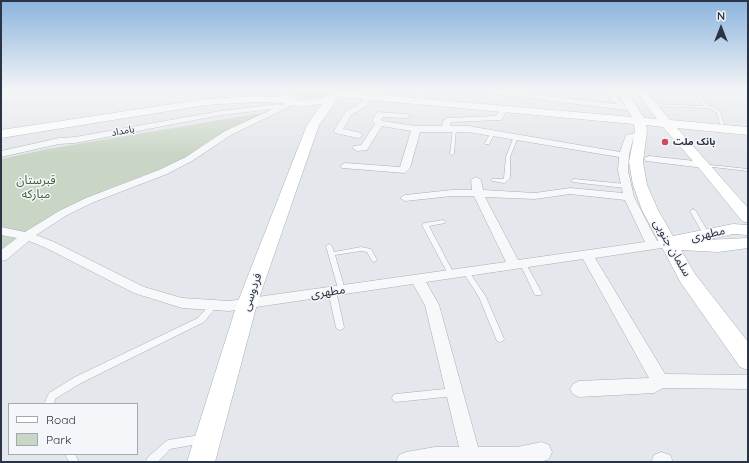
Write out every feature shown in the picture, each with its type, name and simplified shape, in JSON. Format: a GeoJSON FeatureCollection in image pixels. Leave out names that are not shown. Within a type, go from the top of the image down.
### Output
{"type":"FeatureCollection","features":[{"type":"Feature","properties":{"kind":"main road"},"geometry":{"type":"LineString","coordinates":[[1,128],[102,112]]}},
{"type":"Feature","properties":{"kind":"main road"},"geometry":{"type":"LineString","coordinates":[[1,134],[144,112]]}},
{"type":"Feature","properties":{"kind":"main road"},"geometry":{"type":"LineString","coordinates":[[302,112],[313,125]]}},
{"type":"Feature","properties":{"kind":"main road","name":"فردوسی"},"geometry":{"type":"LineString","coordinates":[[201,462],[247,304],[313,125],[322,112]]}},
{"type":"Feature","properties":{"kind":"main road"},"geometry":{"type":"LineString","coordinates":[[533,112],[616,119],[635,117],[642,112]]}},
{"type":"Feature","properties":{"kind":"main road"},"geometry":{"type":"LineString","coordinates":[[632,112],[635,117]]}},
{"type":"Feature","properties":{"kind":"main road"},"geometry":{"type":"LineString","coordinates":[[657,112],[748,218]]}},
{"type":"Feature","properties":{"kind":"main road"},"geometry":{"type":"LineString","coordinates":[[616,119],[635,117],[667,124],[748,131]]}},
{"type":"Feature","properties":{"kind":"main road","name":"سلمان جنوبی"},"geometry":{"type":"LineString","coordinates":[[635,117],[636,157],[640,185],[650,210],[660,244],[688,278],[748,360]]}},
{"type":"Feature","properties":{"kind":"main road","name":"مطهری"},"geometry":{"type":"LineString","coordinates":[[660,244],[733,229],[748,230]]}},
{"type":"Feature","properties":{"kind":"main road","name":"مطهری"},"geometry":{"type":"LineString","coordinates":[[660,244],[718,246],[748,244]]}},
{"type":"Feature","properties":{"kind":"street","name":"بامداد"},"geometry":{"type":"LineString","coordinates":[[1,154],[59,141],[76,140],[232,112]]}},
{"type":"Feature","properties":{"kind":"street"},"geometry":{"type":"LineString","coordinates":[[1,257],[27,236],[63,213],[90,200],[169,169],[188,159],[228,133],[272,112]]}},
{"type":"Feature","properties":{"kind":"street"},"geometry":{"type":"LineString","coordinates":[[351,112],[348,114],[338,131],[358,135]]}},
{"type":"Feature","properties":{"kind":"street"},"geometry":{"type":"LineString","coordinates":[[450,129],[447,121],[498,118],[502,112]]}},
{"type":"Feature","properties":{"kind":"street"},"geometry":{"type":"LineString","coordinates":[[616,112],[635,117]]}},
{"type":"Feature","properties":{"kind":"street"},"geometry":{"type":"LineString","coordinates":[[629,112],[635,117]]}},
{"type":"Feature","properties":{"kind":"street"},"geometry":{"type":"LineString","coordinates":[[407,116],[380,114],[376,121],[416,129],[450,129],[493,133],[624,155]]}},
{"type":"Feature","properties":{"kind":"street"},"geometry":{"type":"LineString","coordinates":[[635,117],[624,155],[623,171],[625,186],[629,197],[660,244]]}},
{"type":"Feature","properties":{"kind":"street"},"geometry":{"type":"LineString","coordinates":[[357,148],[364,148],[380,123]]}},
{"type":"Feature","properties":{"kind":"street"},"geometry":{"type":"LineString","coordinates":[[345,166],[402,171],[405,168],[416,129]]}},
{"type":"Feature","properties":{"kind":"street"},"geometry":{"type":"LineString","coordinates":[[649,159],[704,165]]}},
{"type":"Feature","properties":{"kind":"street"},"geometry":{"type":"LineString","coordinates":[[476,180],[478,193],[519,265]]}},
{"type":"Feature","properties":{"kind":"street"},"geometry":{"type":"LineString","coordinates":[[405,198],[452,193],[550,196],[570,191],[629,197]]}},
{"type":"Feature","properties":{"kind":"street","name":"مطهری"},"geometry":{"type":"LineString","coordinates":[[1,231],[27,236],[50,244],[139,290],[182,303],[229,306],[660,244]]}},
{"type":"Feature","properties":{"kind":"street"},"geometry":{"type":"LineString","coordinates":[[587,255],[660,381]]}},
{"type":"Feature","properties":{"kind":"street"},"geometry":{"type":"LineString","coordinates":[[418,280],[432,305],[471,456]]}},
{"type":"Feature","properties":{"kind":"street"},"geometry":{"type":"LineString","coordinates":[[579,389],[654,385],[660,381],[748,382]]}},
{"type":"Feature","properties":{"kind":"street"},"geometry":{"type":"LineString","coordinates":[[406,462],[435,457],[517,457],[542,452]]}},
{"type":"Feature","properties":{"kind":"lane"},"geometry":{"type":"LineString","coordinates":[[718,112],[722,124]]}},
{"type":"Feature","properties":{"kind":"lane"},"geometry":{"type":"LineString","coordinates":[[450,129],[452,154]]}},
{"type":"Feature","properties":{"kind":"lane"},"geometry":{"type":"LineString","coordinates":[[487,143],[493,133]]}},
{"type":"Feature","properties":{"kind":"lane"},"geometry":{"type":"LineString","coordinates":[[494,180],[504,181],[507,178],[508,157],[516,137]]}},
{"type":"Feature","properties":{"kind":"lane"},"geometry":{"type":"LineString","coordinates":[[704,165],[748,170]]}},
{"type":"Feature","properties":{"kind":"lane"},"geometry":{"type":"LineString","coordinates":[[574,181],[625,186]]}},
{"type":"Feature","properties":{"kind":"lane"},"geometry":{"type":"LineString","coordinates":[[693,210],[706,234]]}},
{"type":"Feature","properties":{"kind":"lane"},"geometry":{"type":"LineString","coordinates":[[443,222],[425,225],[451,274]]}},
{"type":"Feature","properties":{"kind":"lane"},"geometry":{"type":"LineString","coordinates":[[329,246],[337,291],[340,327]]}},
{"type":"Feature","properties":{"kind":"lane"},"geometry":{"type":"LineString","coordinates":[[331,254],[361,249],[369,250],[374,260]]}},
{"type":"Feature","properties":{"kind":"lane"},"geometry":{"type":"LineString","coordinates":[[519,265],[538,293]]}},
{"type":"Feature","properties":{"kind":"lane"},"geometry":{"type":"LineString","coordinates":[[466,272],[482,297],[500,339]]}},
{"type":"Feature","properties":{"kind":"lane"},"geometry":{"type":"LineString","coordinates":[[49,403],[52,396],[78,380],[201,320],[214,305]]}},
{"type":"Feature","properties":{"kind":"lane"},"geometry":{"type":"LineString","coordinates":[[396,398],[455,392]]}},
{"type":"Feature","properties":{"kind":"lane"},"geometry":{"type":"LineString","coordinates":[[151,462],[168,445],[208,440]]}},
{"type":"Feature","properties":{"kind":"green space","name":"قبرستان مبارکه"},"geometry":{"type":"Polygon","coordinates":[[[268,112],[210,140],[183,159],[110,188],[34,227],[1,250],[1,159],[48,149],[268,112]]]}},
{"type":"Feature","properties":{"kind":"place","name":"بانک ملت"},"geometry":{"type":"Point","coordinates":[665,142]}}]}
